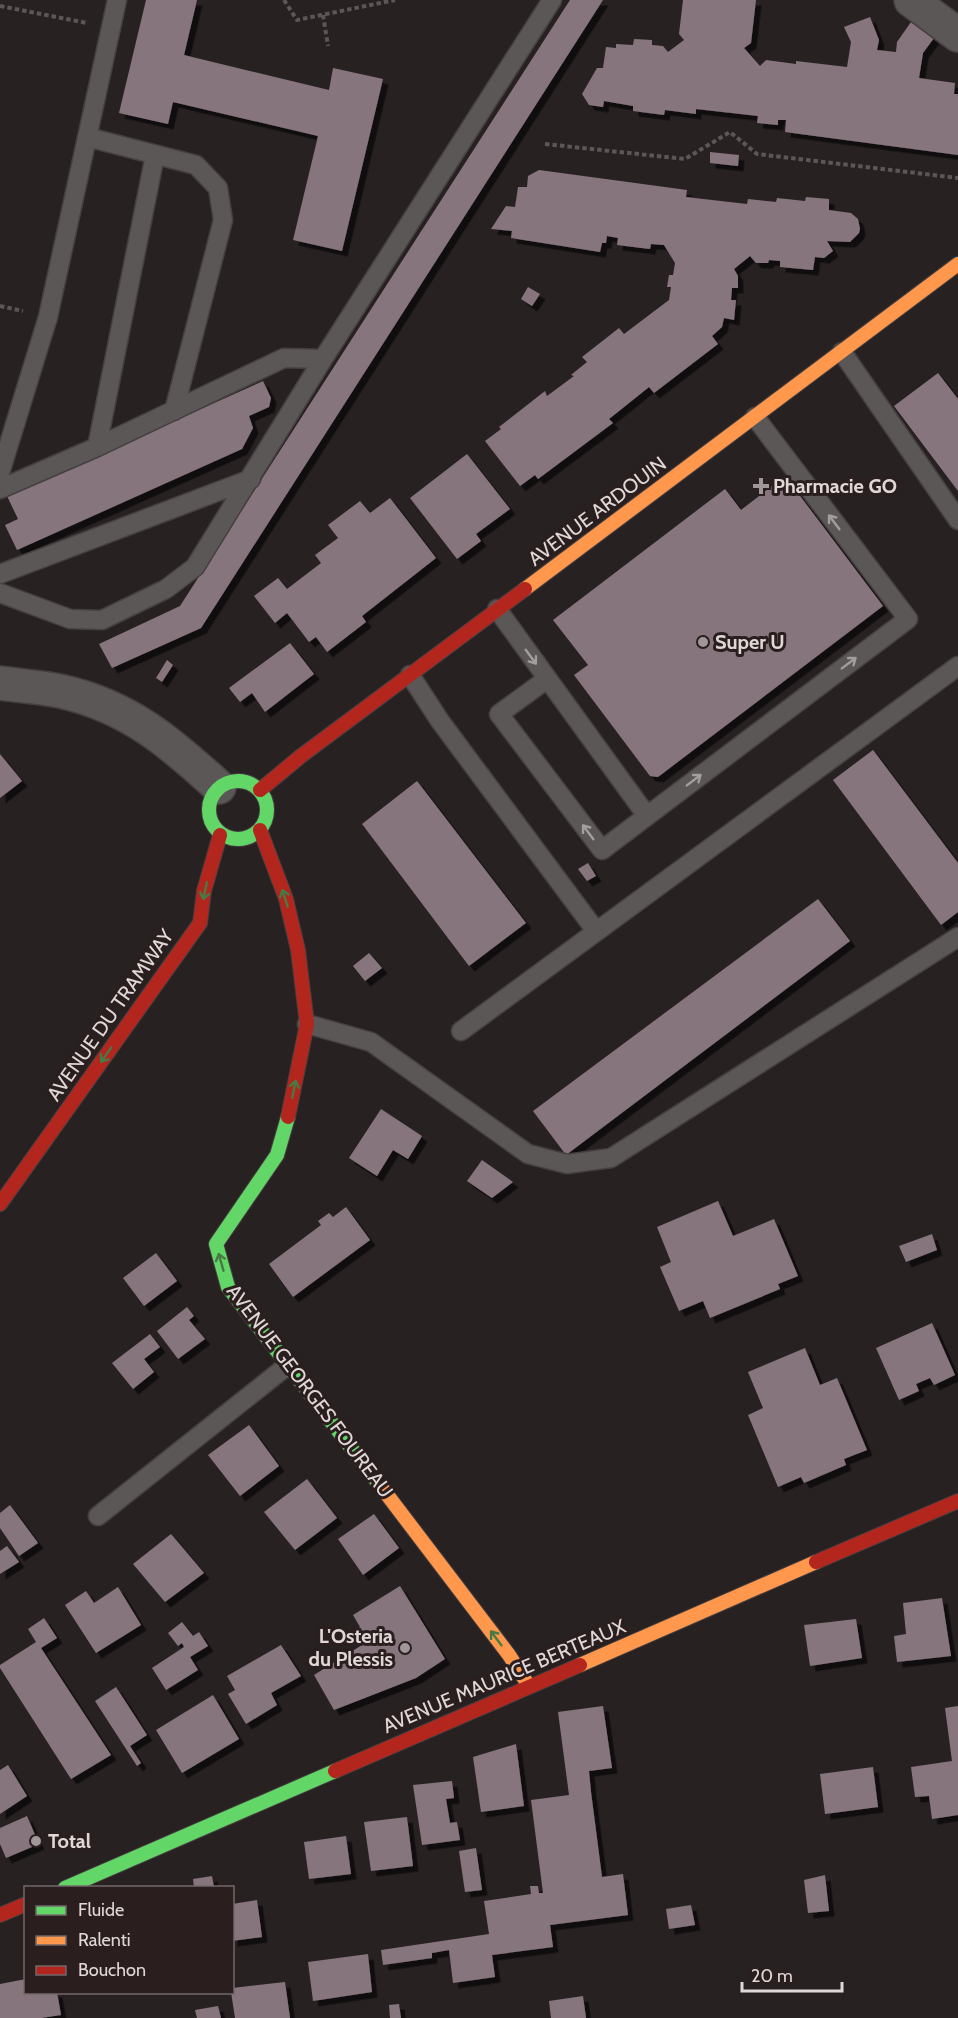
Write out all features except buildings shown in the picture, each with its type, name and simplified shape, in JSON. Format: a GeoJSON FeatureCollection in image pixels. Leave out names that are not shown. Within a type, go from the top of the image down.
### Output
{"type":"FeatureCollection","features":[{"type":"Feature","properties":{"kind":"street"},"geometry":{"type":"LineString","coordinates":[[911,0],[958,35]]}},
{"type":"Feature","properties":{"kind":"street","name":"AVENUE ARDOUIN"},"geometry":{"type":"LineString","coordinates":[[260,790],[301,756],[958,264]]}},
{"type":"Feature","properties":{"kind":"street"},"geometry":{"type":"LineString","coordinates":[[0,682],[64,692],[127,714],[178,750],[219,787]]}},
{"type":"Feature","properties":{"kind":"street"},"geometry":{"type":"LineString","coordinates":[[231,781],[243,781],[260,790],[267,805],[267,818],[261,830],[240,840],[220,835],[208,813],[210,798],[219,787],[231,781]]}},
{"type":"Feature","properties":{"kind":"street","name":"AVENUE GEORGES FOUREAU"},"geometry":{"type":"LineString","coordinates":[[261,830],[286,899],[298,950],[307,1024],[292,1102],[277,1155],[216,1244],[228,1287],[509,1655],[529,1686]]}},
{"type":"Feature","properties":{"kind":"street","name":"AVENUE DU TRAMWAY"},"geometry":{"type":"LineString","coordinates":[[0,1204],[200,923],[204,891],[220,835]]}},
{"type":"Feature","properties":{"kind":"street","name":"AVENUE MAURICE BERTEAUX"},"geometry":{"type":"LineString","coordinates":[[66,1886],[958,1501]]}},
{"type":"Feature","properties":{"kind":"street"},"geometry":{"type":"LineString","coordinates":[[0,1915],[24,1905]]}},
{"type":"Feature","properties":{"kind":"lane"},"geometry":{"type":"LineString","coordinates":[[0,473],[48,317],[117,0]]}},
{"type":"Feature","properties":{"kind":"lane"},"geometry":{"type":"LineString","coordinates":[[0,592],[70,619],[102,620],[166,589],[195,567],[323,359],[552,0]]}},
{"type":"Feature","properties":{"kind":"lane"},"geometry":{"type":"LineString","coordinates":[[87,137],[196,165],[218,188],[223,220],[174,411]]}},
{"type":"Feature","properties":{"kind":"lane"},"geometry":{"type":"LineString","coordinates":[[97,447],[155,154]]}},
{"type":"Feature","properties":{"kind":"lane"},"geometry":{"type":"LineString","coordinates":[[842,352],[958,520]]}},
{"type":"Feature","properties":{"kind":"lane"},"geometry":{"type":"LineString","coordinates":[[0,489],[97,447],[285,358],[323,359]]}},
{"type":"Feature","properties":{"kind":"lane"},"geometry":{"type":"LineString","coordinates":[[547,679],[499,714],[602,850],[908,619],[755,417]]}},
{"type":"Feature","properties":{"kind":"lane"},"geometry":{"type":"LineString","coordinates":[[0,574],[251,478]]}},
{"type":"Feature","properties":{"kind":"lane"},"geometry":{"type":"LineString","coordinates":[[497,609],[647,816]]}},
{"type":"Feature","properties":{"kind":"lane"},"geometry":{"type":"LineString","coordinates":[[461,1031],[958,666]]}},
{"type":"Feature","properties":{"kind":"lane"},"geometry":{"type":"LineString","coordinates":[[410,675],[440,721],[596,932]]}},
{"type":"Feature","properties":{"kind":"lane"},"geometry":{"type":"LineString","coordinates":[[307,1024],[371,1042],[528,1154],[567,1164],[611,1158],[958,937]]}},
{"type":"Feature","properties":{"kind":"lane"},"geometry":{"type":"LineString","coordinates":[[98,1516],[288,1365]]}},
{"type":"Feature","properties":{"kind":"path"},"geometry":{"type":"LineString","coordinates":[[284,0],[297,20],[395,0]]}},
{"type":"Feature","properties":{"kind":"path"},"geometry":{"type":"LineString","coordinates":[[0,6],[111,28]]}},
{"type":"Feature","properties":{"kind":"path"},"geometry":{"type":"LineString","coordinates":[[322,15],[328,46]]}},
{"type":"Feature","properties":{"kind":"path"},"geometry":{"type":"LineString","coordinates":[[545,144],[685,159],[730,132],[757,154],[958,178]]}},
{"type":"Feature","properties":{"kind":"traffic: fast"},"geometry":{"type":"LineString","coordinates":[[238,781],[249,783],[262,794],[267,810],[265,821],[254,834],[238,839],[227,837],[214,826],[209,810],[211,799],[222,786],[238,781]]}},
{"type":"Feature","properties":{"kind":"traffic: fast"},"geometry":{"type":"LineString","coordinates":[[288,1117],[277,1155],[216,1244],[228,1287],[382,1488]]}},
{"type":"Feature","properties":{"kind":"traffic: fast"},"geometry":{"type":"LineString","coordinates":[[70,1886],[335,1771]]}},
{"type":"Feature","properties":{"kind":"traffic: slow"},"geometry":{"type":"LineString","coordinates":[[525,589],[958,264]]}},
{"type":"Feature","properties":{"kind":"traffic: slow"},"geometry":{"type":"LineString","coordinates":[[382,1488],[509,1655],[529,1686]]}},
{"type":"Feature","properties":{"kind":"traffic: slow"},"geometry":{"type":"LineString","coordinates":[[580,1665],[816,1562]]}},
{"type":"Feature","properties":{"kind":"traffic: jam"},"geometry":{"type":"LineString","coordinates":[[260,790],[301,756],[525,589]]}},
{"type":"Feature","properties":{"kind":"traffic: jam"},"geometry":{"type":"LineString","coordinates":[[260,830],[286,899],[298,950],[307,1024],[288,1117]]}},
{"type":"Feature","properties":{"kind":"traffic: jam"},"geometry":{"type":"LineString","coordinates":[[0,1204],[200,923],[204,891],[220,835]]}},
{"type":"Feature","properties":{"kind":"traffic: jam"},"geometry":{"type":"LineString","coordinates":[[816,1562],[958,1501]]}},
{"type":"Feature","properties":{"kind":"traffic: jam"},"geometry":{"type":"LineString","coordinates":[[335,1771],[580,1665]]}},
{"type":"Feature","properties":{"kind":"traffic: jam"},"geometry":{"type":"LineString","coordinates":[[0,1915],[24,1905]]}},
{"type":"Feature","properties":{"kind":"place","name":"Pharmacie GO"},"geometry":{"type":"Point","coordinates":[761,486]}},
{"type":"Feature","properties":{"kind":"place","name":"Super U"},"geometry":{"type":"Point","coordinates":[703,642]}},
{"type":"Feature","properties":{"kind":"place","name":"L'Osteria du Plessis"},"geometry":{"type":"Point","coordinates":[405,1648]}},
{"type":"Feature","properties":{"kind":"place","name":"Total"},"geometry":{"type":"Point","coordinates":[36,1841]}}]}
